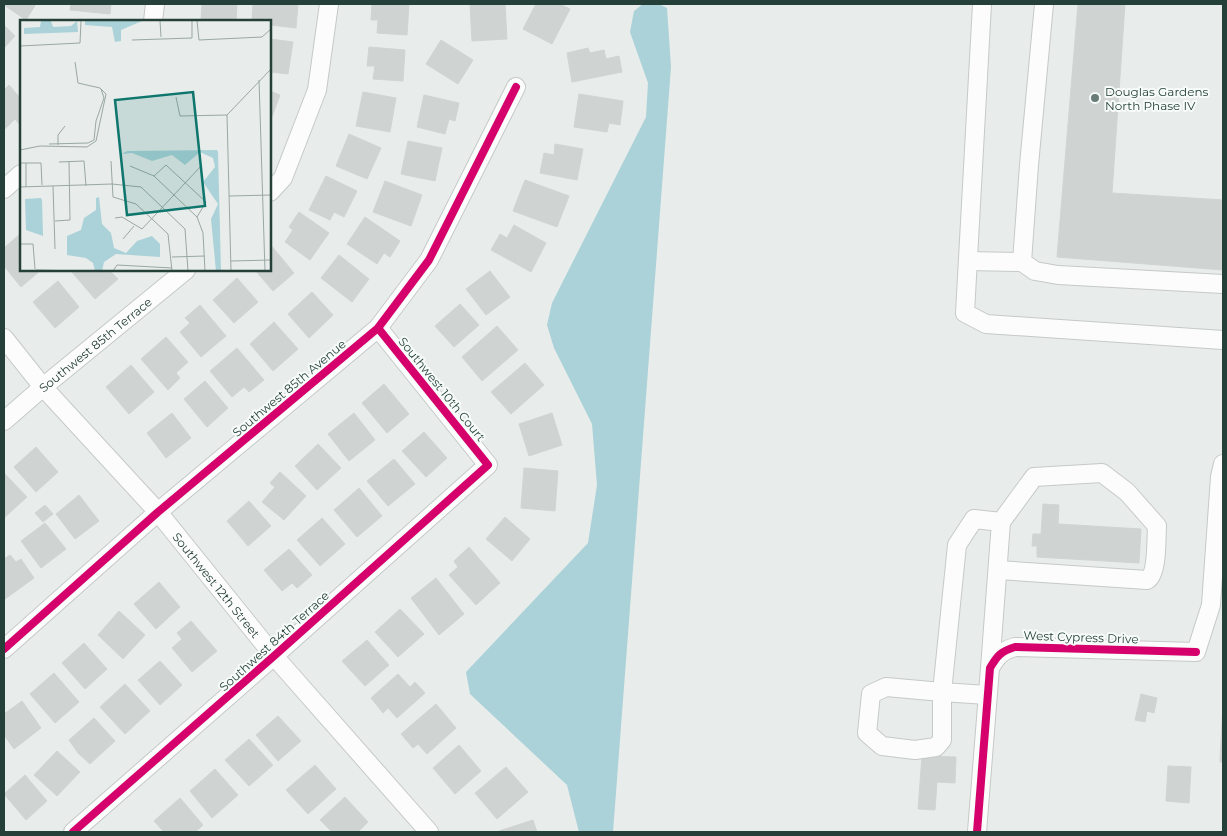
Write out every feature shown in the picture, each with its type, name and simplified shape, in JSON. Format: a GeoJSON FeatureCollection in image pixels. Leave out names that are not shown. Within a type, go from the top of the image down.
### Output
{"type":"FeatureCollection","features":[{"type":"Feature","properties":{"kind":"street"},"geometry":{"type":"LineString","coordinates":[[153,20],[155,4]]}},
{"type":"Feature","properties":{"kind":"street"},"geometry":{"type":"LineString","coordinates":[[271,191],[283,178],[317,90],[329,4]]}},
{"type":"Feature","properties":{"kind":"street"},"geometry":{"type":"LineString","coordinates":[[982,4],[965,313],[986,324],[1223,340]]}},
{"type":"Feature","properties":{"kind":"street"},"geometry":{"type":"LineString","coordinates":[[1022,262],[1028,165],[1044,4]]}},
{"type":"Feature","properties":{"kind":"street","name":"Southwest 85th Avenue"},"geometry":{"type":"LineString","coordinates":[[4,649],[158,512],[378,328],[428,260],[516,87]]}},
{"type":"Feature","properties":{"kind":"street"},"geometry":{"type":"LineString","coordinates":[[4,189],[20,175]]}},
{"type":"Feature","properties":{"kind":"street"},"geometry":{"type":"LineString","coordinates":[[968,261],[1022,262],[1035,271],[1058,275],[1223,284]]}},
{"type":"Feature","properties":{"kind":"street","name":"Southwest 85th Terrace"},"geometry":{"type":"LineString","coordinates":[[4,421],[185,271]]}},
{"type":"Feature","properties":{"kind":"street","name":"Southwest 10th Court"},"geometry":{"type":"LineString","coordinates":[[378,328],[488,465]]}},
{"type":"Feature","properties":{"kind":"street","name":"Southwest 12th Street"},"geometry":{"type":"LineString","coordinates":[[4,338],[43,387],[158,512],[274,656],[430,832]]}},
{"type":"Feature","properties":{"kind":"street","name":"West Cypress Drive"},"geometry":{"type":"LineString","coordinates":[[990,668],[997,655],[1015,647],[1196,652],[1211,605],[1220,477],[1223,464]]}},
{"type":"Feature","properties":{"kind":"street","name":"Southwest 84th Terrace"},"geometry":{"type":"LineString","coordinates":[[74,832],[488,465]]}},
{"type":"Feature","properties":{"kind":"street"},"geometry":{"type":"LineString","coordinates":[[977,832],[1001,522],[1034,477],[1102,473],[1127,492],[1157,526],[1154,571],[1147,580],[998,570]]}},
{"type":"Feature","properties":{"kind":"street"},"geometry":{"type":"LineString","coordinates":[[987,695],[942,692],[886,687],[870,694],[867,733],[882,746],[915,750],[936,747],[942,740],[942,692],[957,545],[974,519],[1001,522]]}},
{"type":"Feature","properties":{"kind":"water"},"geometry":{"type":"Polygon","coordinates":[[[643,4],[659,4],[667,8],[671,67],[613,832],[579,832],[567,785],[470,694],[466,672],[588,543],[597,485],[592,424],[554,348],[547,325],[552,303],[646,117],[648,83],[630,32],[634,11],[643,4]]]}},
{"type":"Feature","properties":{"kind":"building"},"geometry":{"type":"Polygon","coordinates":[[[4,4],[36,4],[26,20],[4,4]]]}},
{"type":"Feature","properties":{"kind":"building"},"geometry":{"type":"Polygon","coordinates":[[[71,4],[111,4],[110,14],[70,10],[71,4]]]}},
{"type":"Feature","properties":{"kind":"building"},"geometry":{"type":"Polygon","coordinates":[[[202,4],[237,4],[236,20],[201,20],[202,4]]]}},
{"type":"Feature","properties":{"kind":"building"},"geometry":{"type":"Polygon","coordinates":[[[253,4],[298,4],[296,28],[271,25],[271,20],[252,20],[253,4]]]}},
{"type":"Feature","properties":{"kind":"building"},"geometry":{"type":"Polygon","coordinates":[[[372,4],[409,4],[407,35],[377,33],[378,20],[371,20],[372,4]]]}},
{"type":"Feature","properties":{"kind":"building"},"geometry":{"type":"Polygon","coordinates":[[[470,4],[505,4],[507,39],[472,41],[470,4]]]}},
{"type":"Feature","properties":{"kind":"building"},"geometry":{"type":"Polygon","coordinates":[[[536,4],[560,4],[570,9],[552,44],[523,29],[536,4]]]}},
{"type":"Feature","properties":{"kind":"building","name":"Douglas Gardens North Phase IV"},"geometry":{"type":"Polygon","coordinates":[[[1078,4],[1125,4],[1112,193],[1223,200],[1223,270],[1057,257],[1078,4]]]}},
{"type":"Feature","properties":{"kind":"building"},"geometry":{"type":"Polygon","coordinates":[[[4,25],[15,36],[4,48],[4,25]]]}},
{"type":"Feature","properties":{"kind":"building"},"geometry":{"type":"Polygon","coordinates":[[[271,39],[293,42],[288,74],[271,72],[271,39]]]}},
{"type":"Feature","properties":{"kind":"building"},"geometry":{"type":"Polygon","coordinates":[[[441,40],[473,60],[458,84],[426,64],[441,40]]]}},
{"type":"Feature","properties":{"kind":"building"},"geometry":{"type":"Polygon","coordinates":[[[369,47],[405,50],[403,81],[373,79],[375,66],[367,66],[369,47]]]}},
{"type":"Feature","properties":{"kind":"building"},"geometry":{"type":"Polygon","coordinates":[[[588,48],[590,53],[604,50],[606,59],[619,56],[622,72],[572,82],[567,53],[588,48]]]}},
{"type":"Feature","properties":{"kind":"building"},"geometry":{"type":"Polygon","coordinates":[[[9,85],[20,98],[20,125],[15,119],[5,129],[4,90],[9,85]]]}},
{"type":"Feature","properties":{"kind":"building"},"geometry":{"type":"Polygon","coordinates":[[[271,91],[280,95],[271,119],[271,91]]]}},
{"type":"Feature","properties":{"kind":"building"},"geometry":{"type":"Polygon","coordinates":[[[363,92],[396,98],[390,132],[356,126],[363,92]]]}},
{"type":"Feature","properties":{"kind":"building"},"geometry":{"type":"Polygon","coordinates":[[[579,94],[623,101],[620,125],[609,123],[607,132],[574,127],[579,94]]]}},
{"type":"Feature","properties":{"kind":"building"},"geometry":{"type":"Polygon","coordinates":[[[424,95],[459,103],[455,121],[449,119],[445,134],[417,127],[424,95]]]}},
{"type":"Feature","properties":{"kind":"building"},"geometry":{"type":"Polygon","coordinates":[[[349,134],[381,148],[367,179],[336,166],[349,134]]]}},
{"type":"Feature","properties":{"kind":"building"},"geometry":{"type":"Polygon","coordinates":[[[408,141],[442,148],[435,181],[401,174],[408,141]]]}},
{"type":"Feature","properties":{"kind":"building"},"geometry":{"type":"Polygon","coordinates":[[[555,144],[583,149],[577,180],[540,173],[544,153],[554,155],[555,144]]]}},
{"type":"Feature","properties":{"kind":"building"},"geometry":{"type":"Polygon","coordinates":[[[326,176],[357,191],[344,217],[334,212],[330,220],[309,210],[326,176]]]}},
{"type":"Feature","properties":{"kind":"building"},"geometry":{"type":"Polygon","coordinates":[[[525,180],[569,196],[557,227],[513,211],[525,180]]]}},
{"type":"Feature","properties":{"kind":"building"},"geometry":{"type":"Polygon","coordinates":[[[385,181],[422,195],[411,226],[373,212],[385,181]]]}},
{"type":"Feature","properties":{"kind":"building"},"geometry":{"type":"Polygon","coordinates":[[[299,212],[329,233],[310,260],[285,242],[293,230],[289,227],[299,212]]]}},
{"type":"Feature","properties":{"kind":"building"},"geometry":{"type":"Polygon","coordinates":[[[365,217],[400,241],[390,257],[384,253],[377,264],[347,244],[365,217]]]}},
{"type":"Feature","properties":{"kind":"building"},"geometry":{"type":"Polygon","coordinates":[[[514,225],[546,243],[531,272],[491,250],[500,234],[507,238],[514,225]]]}},
{"type":"Feature","properties":{"kind":"building"},"geometry":{"type":"Polygon","coordinates":[[[19,235],[20,271],[40,271],[21,287],[4,266],[4,248],[19,235]]]}},
{"type":"Feature","properties":{"kind":"building"},"geometry":{"type":"Polygon","coordinates":[[[271,245],[294,273],[273,291],[256,271],[271,271],[271,245]]]}},
{"type":"Feature","properties":{"kind":"building"},"geometry":{"type":"Polygon","coordinates":[[[339,255],[369,279],[352,302],[321,278],[339,255]]]}},
{"type":"Feature","properties":{"kind":"building"},"geometry":{"type":"Polygon","coordinates":[[[71,271],[110,271],[118,279],[95,299],[71,271]]]}},
{"type":"Feature","properties":{"kind":"building"},"geometry":{"type":"Polygon","coordinates":[[[490,271],[510,297],[486,315],[466,289],[490,271]]]}},
{"type":"Feature","properties":{"kind":"building"},"geometry":{"type":"Polygon","coordinates":[[[237,278],[258,302],[234,323],[213,300],[237,278]]]}},
{"type":"Feature","properties":{"kind":"building"},"geometry":{"type":"Polygon","coordinates":[[[58,281],[79,307],[55,328],[33,302],[58,281]]]}},
{"type":"Feature","properties":{"kind":"building"},"geometry":{"type":"Polygon","coordinates":[[[312,292],[333,315],[309,338],[288,314],[312,292]]]}},
{"type":"Feature","properties":{"kind":"building"},"geometry":{"type":"Polygon","coordinates":[[[460,304],[479,325],[454,347],[435,326],[460,304]]]}},
{"type":"Feature","properties":{"kind":"building"},"geometry":{"type":"Polygon","coordinates":[[[200,305],[226,336],[201,357],[180,332],[190,323],[185,318],[200,305]]]}},
{"type":"Feature","properties":{"kind":"building"},"geometry":{"type":"Polygon","coordinates":[[[274,322],[298,349],[273,371],[250,344],[274,322]]]}},
{"type":"Feature","properties":{"kind":"building"},"geometry":{"type":"Polygon","coordinates":[[[497,326],[518,350],[482,381],[462,357],[497,326]]]}},
{"type":"Feature","properties":{"kind":"building"},"geometry":{"type":"Polygon","coordinates":[[[166,337],[188,362],[176,373],[180,378],[168,390],[141,359],[166,337]]]}},
{"type":"Feature","properties":{"kind":"building"},"geometry":{"type":"Polygon","coordinates":[[[237,348],[264,380],[249,392],[244,387],[232,397],[210,371],[237,348]]]}},
{"type":"Feature","properties":{"kind":"building"},"geometry":{"type":"Polygon","coordinates":[[[525,363],[544,385],[511,414],[491,392],[525,363]]]}},
{"type":"Feature","properties":{"kind":"building"},"geometry":{"type":"Polygon","coordinates":[[[131,365],[154,392],[129,414],[106,387],[131,365]]]}},
{"type":"Feature","properties":{"kind":"building"},"geometry":{"type":"Polygon","coordinates":[[[205,381],[228,408],[207,427],[184,399],[205,381]]]}},
{"type":"Feature","properties":{"kind":"building"},"geometry":{"type":"Polygon","coordinates":[[[384,384],[409,414],[387,433],[362,403],[384,384]]]}},
{"type":"Feature","properties":{"kind":"building"},"geometry":{"type":"Polygon","coordinates":[[[172,413],[191,438],[166,458],[147,433],[172,413]]]}},
{"type":"Feature","properties":{"kind":"building"},"geometry":{"type":"Polygon","coordinates":[[[354,413],[375,440],[349,461],[328,434],[354,413]]]}},
{"type":"Feature","properties":{"kind":"building"},"geometry":{"type":"Polygon","coordinates":[[[552,413],[562,445],[529,456],[519,424],[552,413]]]}},
{"type":"Feature","properties":{"kind":"building"},"geometry":{"type":"Polygon","coordinates":[[[424,432],[447,458],[426,477],[402,451],[424,432]]]}},
{"type":"Feature","properties":{"kind":"building"},"geometry":{"type":"Polygon","coordinates":[[[318,444],[341,468],[317,490],[295,466],[318,444]]]}},
{"type":"Feature","properties":{"kind":"building"},"geometry":{"type":"Polygon","coordinates":[[[36,447],[58,472],[36,492],[14,467],[36,447]]]}},
{"type":"Feature","properties":{"kind":"building"},"geometry":{"type":"Polygon","coordinates":[[[394,459],[415,484],[388,506],[367,481],[394,459]]]}},
{"type":"Feature","properties":{"kind":"building"},"geometry":{"type":"Polygon","coordinates":[[[524,468],[558,471],[555,511],[521,508],[524,468]]]}},
{"type":"Feature","properties":{"kind":"building"},"geometry":{"type":"Polygon","coordinates":[[[280,472],[306,496],[284,520],[262,502],[275,487],[270,483],[280,472]]]}},
{"type":"Feature","properties":{"kind":"building"},"geometry":{"type":"Polygon","coordinates":[[[4,475],[27,497],[4,518],[4,475]]]}},
{"type":"Feature","properties":{"kind":"building"},"geometry":{"type":"Polygon","coordinates":[[[359,488],[382,516],[357,537],[334,510],[359,488]]]}},
{"type":"Feature","properties":{"kind":"building"},"geometry":{"type":"Polygon","coordinates":[[[79,495],[99,521],[75,539],[56,514],[79,495]]]}},
{"type":"Feature","properties":{"kind":"building"},"geometry":{"type":"Polygon","coordinates":[[[249,501],[271,526],[248,546],[227,521],[249,501]]]}},
{"type":"Feature","properties":{"kind":"building"},"geometry":{"type":"Polygon","coordinates":[[[1043,504],[1059,505],[1058,524],[1141,529],[1139,563],[1037,557],[1037,546],[1032,546],[1033,534],[1041,534],[1043,504]]]}},
{"type":"Feature","properties":{"kind":"building"},"geometry":{"type":"Polygon","coordinates":[[[45,505],[53,514],[43,522],[35,513],[45,505]]]}},
{"type":"Feature","properties":{"kind":"building"},"geometry":{"type":"Polygon","coordinates":[[[505,517],[530,539],[512,561],[486,539],[505,517]]]}},
{"type":"Feature","properties":{"kind":"building"},"geometry":{"type":"Polygon","coordinates":[[[322,518],[345,544],[320,566],[297,540],[322,518]]]}},
{"type":"Feature","properties":{"kind":"building"},"geometry":{"type":"Polygon","coordinates":[[[45,523],[66,549],[41,568],[21,541],[45,523]]]}},
{"type":"Feature","properties":{"kind":"building"},"geometry":{"type":"Polygon","coordinates":[[[469,547],[500,583],[476,605],[449,575],[458,567],[454,561],[469,547]]]}},
{"type":"Feature","properties":{"kind":"building"},"geometry":{"type":"Polygon","coordinates":[[[289,549],[312,575],[297,588],[292,583],[282,591],[264,570],[289,549]]]}},
{"type":"Feature","properties":{"kind":"building"},"geometry":{"type":"Polygon","coordinates":[[[10,555],[16,562],[21,559],[34,578],[5,599],[4,559],[10,555]]]}},
{"type":"Feature","properties":{"kind":"building"},"geometry":{"type":"Polygon","coordinates":[[[436,578],[464,614],[439,635],[411,598],[436,578]]]}},
{"type":"Feature","properties":{"kind":"building"},"geometry":{"type":"Polygon","coordinates":[[[159,582],[180,607],[156,629],[134,604],[159,582]]]}},
{"type":"Feature","properties":{"kind":"building"},"geometry":{"type":"Polygon","coordinates":[[[400,609],[424,634],[398,657],[375,632],[400,609]]]}},
{"type":"Feature","properties":{"kind":"building"},"geometry":{"type":"Polygon","coordinates":[[[119,611],[145,635],[123,659],[98,635],[119,611]]]}},
{"type":"Feature","properties":{"kind":"building"},"geometry":{"type":"Polygon","coordinates":[[[191,621],[217,651],[192,672],[172,648],[182,639],[177,633],[191,621]]]}},
{"type":"Feature","properties":{"kind":"building"},"geometry":{"type":"Polygon","coordinates":[[[367,640],[389,665],[365,686],[342,661],[367,640]]]}},
{"type":"Feature","properties":{"kind":"building"},"geometry":{"type":"Polygon","coordinates":[[[84,643],[107,669],[85,689],[62,663],[84,643]]]}},
{"type":"Feature","properties":{"kind":"building"},"geometry":{"type":"Polygon","coordinates":[[[160,661],[182,685],[160,705],[138,680],[160,661]]]}},
{"type":"Feature","properties":{"kind":"building"},"geometry":{"type":"Polygon","coordinates":[[[54,673],[79,702],[55,723],[30,694],[54,673]]]}},
{"type":"Feature","properties":{"kind":"building"},"geometry":{"type":"Polygon","coordinates":[[[398,674],[410,687],[415,682],[425,693],[397,718],[388,708],[383,713],[371,698],[398,674]]]}},
{"type":"Feature","properties":{"kind":"building"},"geometry":{"type":"Polygon","coordinates":[[[125,684],[150,711],[125,734],[100,707],[125,684]]]}},
{"type":"Feature","properties":{"kind":"building"},"geometry":{"type":"Polygon","coordinates":[[[1141,694],[1157,698],[1154,713],[1147,711],[1145,722],[1135,720],[1141,694]]]}},
{"type":"Feature","properties":{"kind":"building"},"geometry":{"type":"Polygon","coordinates":[[[22,701],[41,728],[14,749],[4,735],[4,714],[22,701]]]}},
{"type":"Feature","properties":{"kind":"building"},"geometry":{"type":"Polygon","coordinates":[[[1223,703],[1223,762],[1220,762],[1223,703]]]}},
{"type":"Feature","properties":{"kind":"building"},"geometry":{"type":"Polygon","coordinates":[[[436,704],[456,728],[427,754],[418,744],[413,748],[401,734],[436,704]]]}},
{"type":"Feature","properties":{"kind":"building"},"geometry":{"type":"Polygon","coordinates":[[[278,716],[301,741],[278,761],[256,735],[278,716]]]}},
{"type":"Feature","properties":{"kind":"building"},"geometry":{"type":"Polygon","coordinates":[[[94,718],[115,741],[90,764],[78,753],[69,740],[94,718]]]}},
{"type":"Feature","properties":{"kind":"building"},"geometry":{"type":"Polygon","coordinates":[[[249,739],[273,765],[249,786],[225,760],[249,739]]]}},
{"type":"Feature","properties":{"kind":"building"},"geometry":{"type":"Polygon","coordinates":[[[459,745],[481,771],[455,794],[433,768],[459,745]]]}},
{"type":"Feature","properties":{"kind":"building"},"geometry":{"type":"Polygon","coordinates":[[[57,751],[80,772],[57,796],[34,775],[57,751]]]}},
{"type":"Feature","properties":{"kind":"building"},"geometry":{"type":"Polygon","coordinates":[[[922,756],[956,757],[955,783],[937,782],[935,810],[918,809],[922,756]]]}},
{"type":"Feature","properties":{"kind":"building"},"geometry":{"type":"Polygon","coordinates":[[[315,765],[336,789],[308,814],[286,790],[315,765]]]}},
{"type":"Feature","properties":{"kind":"building"},"geometry":{"type":"Polygon","coordinates":[[[1168,766],[1191,767],[1189,803],[1166,801],[1168,766]]]}},
{"type":"Feature","properties":{"kind":"building"},"geometry":{"type":"Polygon","coordinates":[[[506,767],[528,792],[497,819],[475,793],[506,767]]]}},
{"type":"Feature","properties":{"kind":"building"},"geometry":{"type":"Polygon","coordinates":[[[215,769],[238,795],[212,818],[190,791],[215,769]]]}},
{"type":"Feature","properties":{"kind":"building"},"geometry":{"type":"Polygon","coordinates":[[[25,775],[47,801],[26,820],[4,794],[25,775]]]}},
{"type":"Feature","properties":{"kind":"building"},"geometry":{"type":"Polygon","coordinates":[[[345,797],[368,822],[358,832],[332,832],[320,820],[345,797]]]}},
{"type":"Feature","properties":{"kind":"building"},"geometry":{"type":"Polygon","coordinates":[[[180,798],[203,825],[195,832],[164,832],[154,821],[180,798]]]}},
{"type":"Feature","properties":{"kind":"building"},"geometry":{"type":"Polygon","coordinates":[[[533,820],[537,832],[499,832],[499,831],[533,820]]]}},
{"type":"Feature","properties":{"kind":"cycle path"},"geometry":{"type":"LineString","coordinates":[[4,649],[158,512],[378,328],[429,260],[516,87]]}},
{"type":"Feature","properties":{"kind":"cycle path"},"geometry":{"type":"LineString","coordinates":[[73,832],[488,465],[378,328]]}},
{"type":"Feature","properties":{"kind":"cycle path"},"geometry":{"type":"LineString","coordinates":[[977,832],[990,668],[1000,654],[1015,647],[1196,652]]}},
{"type":"Feature","properties":{"kind":"place","name":"Douglas Gardens North Phase IV"},"geometry":{"type":"Point","coordinates":[1095,98]}}]}
